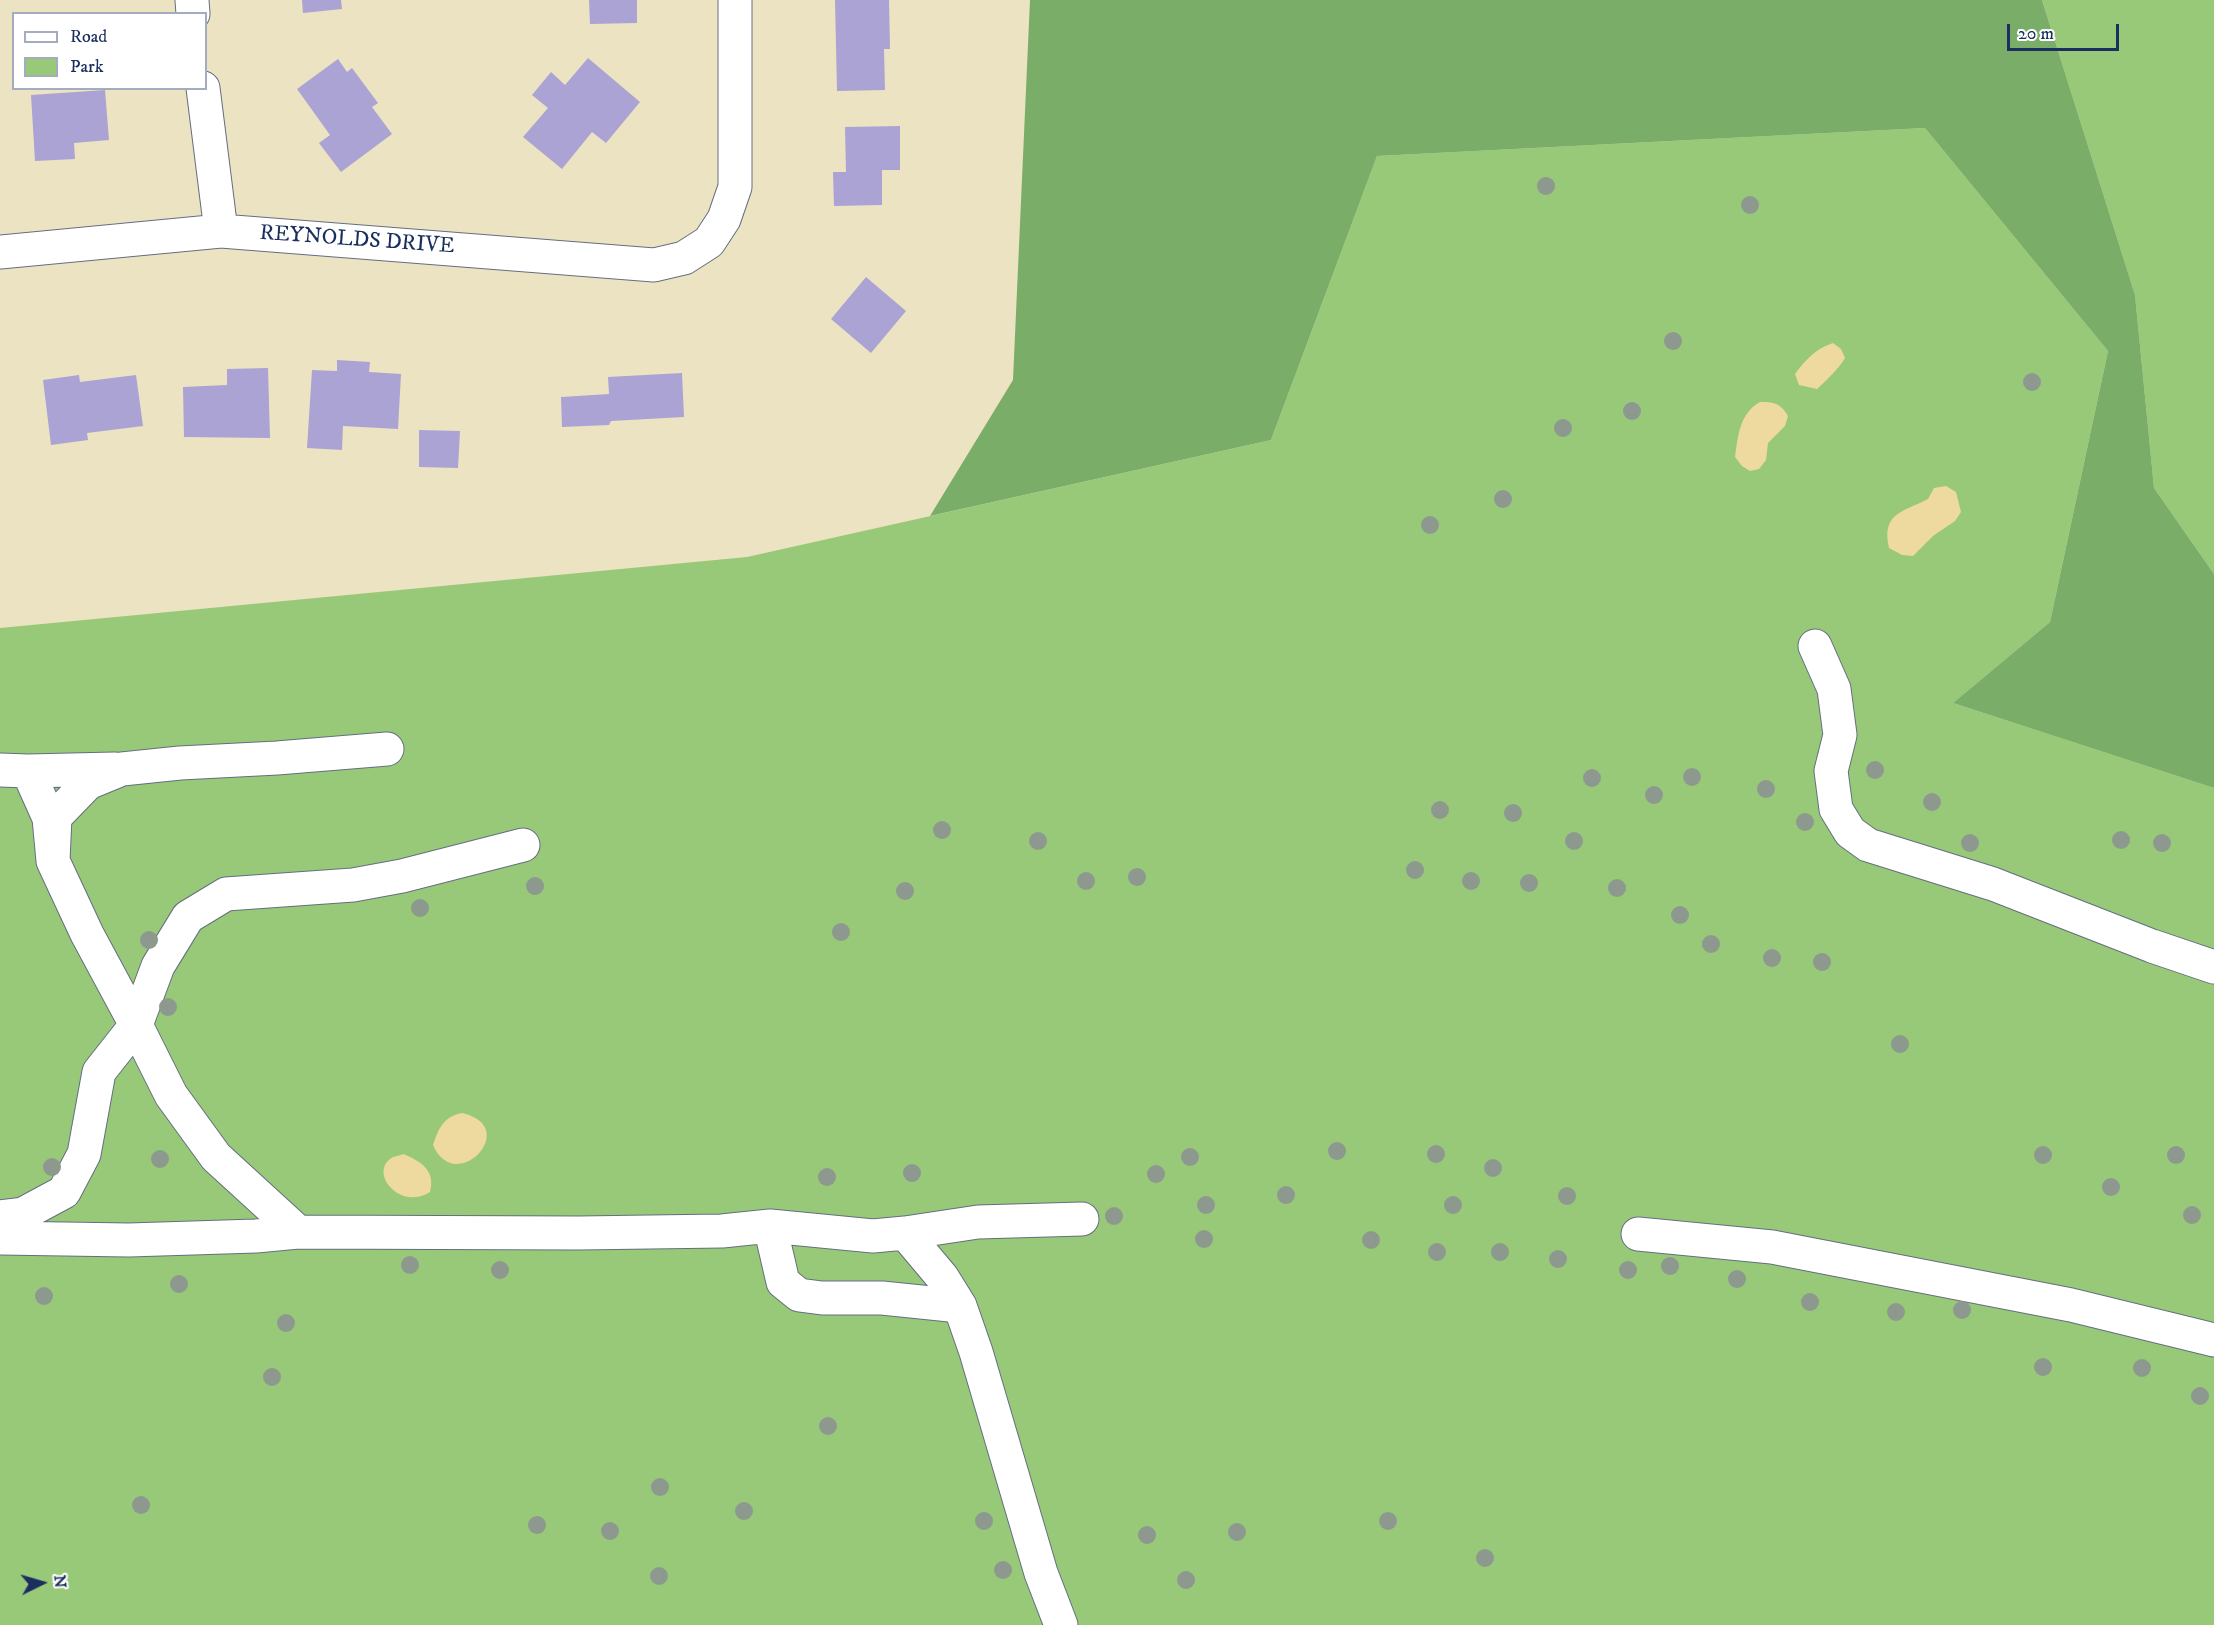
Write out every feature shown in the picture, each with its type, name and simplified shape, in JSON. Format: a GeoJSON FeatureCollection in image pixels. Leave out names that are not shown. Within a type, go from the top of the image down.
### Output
{"type":"FeatureCollection","features":[{"type":"Feature","properties":{"kind":"street","name":"REYNOLDS DRIVE"},"geometry":{"type":"LineString","coordinates":[[0,252],[221,231],[654,265],[684,258],[709,242],[724,219],[735,188],[735,0]]}},
{"type":"Feature","properties":{"kind":"street"},"geometry":{"type":"LineString","coordinates":[[203,90],[221,231]]}},
{"type":"Feature","properties":{"kind":"street"},"geometry":{"type":"LineString","coordinates":[[1815,646],[1834,689],[1840,735],[1832,771],[1836,809],[1850,832],[1868,845],[1993,884],[2152,946],[2214,967]]}},
{"type":"Feature","properties":{"kind":"street"},"geometry":{"type":"LineString","coordinates":[[14,771],[122,769],[387,749]]}},
{"type":"Feature","properties":{"kind":"street"},"geometry":{"type":"LineString","coordinates":[[53,861],[55,817],[88,783],[122,769]]}},
{"type":"Feature","properties":{"kind":"street"},"geometry":{"type":"LineString","coordinates":[[14,771],[48,818],[53,861],[87,934],[171,1095],[216,1156],[298,1232]]}},
{"type":"Feature","properties":{"kind":"street"},"geometry":{"type":"LineString","coordinates":[[0,1217],[23,1214],[64,1192],[84,1154],[99,1072],[136,1025],[158,966],[188,917],[226,894],[353,885],[402,876],[523,845]]}},
{"type":"Feature","properties":{"kind":"street"},"geometry":{"type":"LineString","coordinates":[[0,1238],[129,1240],[256,1236],[298,1232],[722,1231],[770,1226],[873,1236],[978,1222],[1082,1219]]}},
{"type":"Feature","properties":{"kind":"street"},"geometry":{"type":"LineString","coordinates":[[770,1226],[783,1282],[799,1295],[822,1298],[882,1298],[960,1306]]}},
{"type":"Feature","properties":{"kind":"street"},"geometry":{"type":"LineString","coordinates":[[905,1233],[942,1277],[960,1306],[976,1352],[1041,1573],[1061,1625]]}},
{"type":"Feature","properties":{"kind":"street"},"geometry":{"type":"LineString","coordinates":[[1638,1234],[1772,1247],[2071,1305],[2214,1340]]}},
{"type":"Feature","properties":{"kind":"green space"},"geometry":{"type":"Polygon","coordinates":[[[1030,0],[2042,0],[2135,295],[2154,488],[2214,574],[2214,788],[1953,703],[2050,622],[2108,351],[1925,128],[1377,156],[1271,440],[930,516],[1013,380],[1030,0]]]}},
{"type":"Feature","properties":{"kind":"green space"},"geometry":{"type":"Polygon","coordinates":[[[2042,0],[2214,0],[2214,574],[2154,488],[2135,295],[2042,0]]]}},
{"type":"Feature","properties":{"kind":"green space"},"geometry":{"type":"Polygon","coordinates":[[[1925,128],[2108,351],[2050,622],[1953,703],[2214,788],[2214,1625],[0,1625],[0,628],[747,557],[1271,440],[1377,156],[1925,128]]]}},
{"type":"Feature","properties":{"kind":"sand"},"geometry":{"type":"Polygon","coordinates":[[[1833,343],[1841,349],[1845,358],[1840,366],[1817,389],[1799,385],[1795,374],[1799,369],[1817,351],[1833,343]]]}},
{"type":"Feature","properties":{"kind":"sand"},"geometry":{"type":"Polygon","coordinates":[[[1760,402],[1777,404],[1788,416],[1785,426],[1768,443],[1766,460],[1759,469],[1750,471],[1742,466],[1735,457],[1736,449],[1744,418],[1760,402]]]}},
{"type":"Feature","properties":{"kind":"sand"},"geometry":{"type":"Polygon","coordinates":[[[1946,486],[1956,492],[1961,512],[1955,521],[1933,536],[1913,556],[1902,555],[1889,548],[1888,527],[1896,515],[1928,499],[1934,488],[1946,486]]]}},
{"type":"Feature","properties":{"kind":"sand"},"geometry":{"type":"Polygon","coordinates":[[[462,1113],[479,1121],[486,1131],[485,1143],[479,1154],[468,1161],[455,1164],[443,1159],[433,1145],[437,1133],[446,1120],[462,1113]]]}},
{"type":"Feature","properties":{"kind":"sand"},"geometry":{"type":"Polygon","coordinates":[[[403,1154],[426,1168],[431,1178],[430,1192],[419,1197],[408,1197],[399,1194],[386,1181],[385,1166],[391,1158],[403,1154]]]}},
{"type":"Feature","properties":{"kind":"building"},"geometry":{"type":"Polygon","coordinates":[[[302,0],[341,0],[342,9],[303,13],[302,0]]]}},
{"type":"Feature","properties":{"kind":"building"},"geometry":{"type":"Polygon","coordinates":[[[589,0],[637,0],[637,23],[590,24],[589,0]]]}},
{"type":"Feature","properties":{"kind":"building"},"geometry":{"type":"Polygon","coordinates":[[[835,0],[889,0],[890,49],[884,49],[885,90],[837,91],[835,0]]]}},
{"type":"Feature","properties":{"kind":"building"},"geometry":{"type":"Polygon","coordinates":[[[588,58],[640,102],[606,143],[592,132],[562,169],[523,137],[548,108],[532,95],[551,72],[565,85],[588,58]]]}},
{"type":"Feature","properties":{"kind":"building"},"geometry":{"type":"Polygon","coordinates":[[[338,59],[347,72],[352,68],[378,103],[372,107],[392,134],[341,172],[319,143],[330,135],[297,89],[338,59]]]}},
{"type":"Feature","properties":{"kind":"building"},"geometry":{"type":"Polygon","coordinates":[[[105,90],[109,140],[74,143],[75,159],[35,161],[31,95],[105,90]]]}},
{"type":"Feature","properties":{"kind":"building"},"geometry":{"type":"Polygon","coordinates":[[[900,126],[900,170],[882,170],[882,205],[834,206],[833,172],[846,172],[845,127],[900,126]]]}},
{"type":"Feature","properties":{"kind":"building"},"geometry":{"type":"Polygon","coordinates":[[[866,277],[906,311],[871,353],[831,319],[866,277]]]}},
{"type":"Feature","properties":{"kind":"building"},"geometry":{"type":"Polygon","coordinates":[[[337,360],[370,362],[369,372],[401,374],[398,429],[343,426],[342,450],[307,448],[312,370],[337,371],[337,360]]]}},
{"type":"Feature","properties":{"kind":"building"},"geometry":{"type":"Polygon","coordinates":[[[268,368],[270,438],[184,437],[183,387],[227,385],[227,369],[268,368]]]}},
{"type":"Feature","properties":{"kind":"building"},"geometry":{"type":"Polygon","coordinates":[[[682,373],[684,417],[611,421],[609,425],[562,427],[561,397],[609,394],[608,377],[682,373]]]}},
{"type":"Feature","properties":{"kind":"building"},"geometry":{"type":"Polygon","coordinates":[[[79,375],[80,382],[136,375],[143,426],[87,433],[88,440],[51,445],[43,380],[79,375]]]}},
{"type":"Feature","properties":{"kind":"building"},"geometry":{"type":"Polygon","coordinates":[[[419,430],[460,431],[458,468],[419,467],[419,430]]]}}]}
